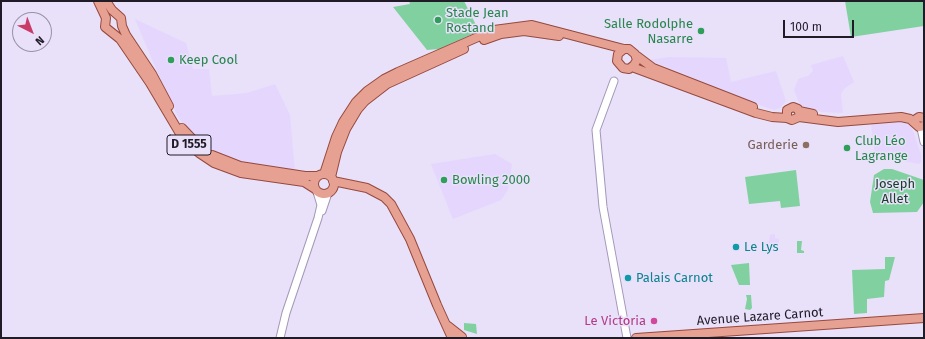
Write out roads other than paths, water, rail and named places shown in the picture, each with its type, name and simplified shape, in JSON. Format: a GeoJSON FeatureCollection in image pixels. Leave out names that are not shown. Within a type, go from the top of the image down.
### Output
{"type":"FeatureCollection","features":[{"type":"Feature","properties":{"kind":"main road"},"geometry":{"type":"LineString","coordinates":[[98,1],[106,18],[105,27],[113,32],[120,30],[122,26],[121,18],[106,1]]}},
{"type":"Feature","properties":{"kind":"main road"},"geometry":{"type":"LineString","coordinates":[[106,18],[109,15],[116,14]]}},
{"type":"Feature","properties":{"kind":"main road"},"geometry":{"type":"LineString","coordinates":[[328,182],[314,182],[316,190],[321,194],[328,182],[340,143],[357,105],[375,86],[398,72],[489,32],[523,25],[540,27],[624,50],[632,50],[636,56],[653,68],[771,113],[787,115],[793,120],[799,114],[848,117],[900,112],[920,123]]}},
{"type":"Feature","properties":{"kind":"main road","name":"D 1555"},"geometry":{"type":"LineString","coordinates":[[122,26],[152,74],[180,124],[202,149],[217,158],[240,166],[305,176],[345,185],[358,185],[384,197],[391,204],[410,239],[452,338]]}},
{"type":"Feature","properties":{"kind":"main road","name":"D 1555"},"geometry":{"type":"LineString","coordinates":[[113,32],[120,38],[141,68],[186,142],[198,153],[214,163],[242,173],[304,182],[316,190]]}},
{"type":"Feature","properties":{"kind":"main road"},"geometry":{"type":"LineString","coordinates":[[357,105],[387,84],[478,43],[501,34],[524,32],[541,33],[600,47],[617,58],[618,63],[623,68],[643,70],[735,106],[768,117],[787,115]]}},
{"type":"Feature","properties":{"kind":"main road"},"geometry":{"type":"LineString","coordinates":[[617,58],[618,54],[624,50]]}},
{"type":"Feature","properties":{"kind":"main road"},"geometry":{"type":"LineString","coordinates":[[632,68],[636,63],[636,56]]}},
{"type":"Feature","properties":{"kind":"main road"},"geometry":{"type":"LineString","coordinates":[[787,115],[793,106],[799,114]]}},
{"type":"Feature","properties":{"kind":"main road","name":"Avenue Lazare Carnot"},"geometry":{"type":"LineString","coordinates":[[636,338],[924,318]]}},
{"type":"Feature","properties":{"kind":"main road","name":"D 1555"},"geometry":{"type":"LineString","coordinates":[[446,324],[461,338]]}},
{"type":"Feature","properties":{"kind":"street"},"geometry":{"type":"LineString","coordinates":[[614,81],[596,130],[604,208],[627,338]]}},
{"type":"Feature","properties":{"kind":"street"},"geometry":{"type":"LineString","coordinates":[[920,123],[924,142]]}},
{"type":"Feature","properties":{"kind":"street"},"geometry":{"type":"LineString","coordinates":[[280,338],[286,313],[318,218],[328,182]]}},
{"type":"Feature","properties":{"kind":"street"},"geometry":{"type":"LineString","coordinates":[[316,190],[321,207],[318,218]]}},
{"type":"Feature","properties":{"kind":"place","name":"Stade Jean Rostand"},"geometry":{"type":"Point","coordinates":[438,20]}},
{"type":"Feature","properties":{"kind":"place","name":"Salle Rodolphe Nasarre"},"geometry":{"type":"Point","coordinates":[701,31]}},
{"type":"Feature","properties":{"kind":"place","name":"Keep Cool"},"geometry":{"type":"Point","coordinates":[171,60]}},
{"type":"Feature","properties":{"kind":"place","name":"Garderie"},"geometry":{"type":"Point","coordinates":[806,145]}},
{"type":"Feature","properties":{"kind":"place","name":"Club Léo Lagrange"},"geometry":{"type":"Point","coordinates":[847,148]}},
{"type":"Feature","properties":{"kind":"place","name":"Bowling 2000"},"geometry":{"type":"Point","coordinates":[444,180]}},
{"type":"Feature","properties":{"kind":"place","name":"Le Lys"},"geometry":{"type":"Point","coordinates":[736,247]}},
{"type":"Feature","properties":{"kind":"place","name":"Palais Carnot"},"geometry":{"type":"Point","coordinates":[628,278]}},
{"type":"Feature","properties":{"kind":"place","name":"Le Victoria"},"geometry":{"type":"Point","coordinates":[654,321]}},
{"type":"Feature","properties":{"kind":"park label","name":"Joseph Allet"},"geometry":{"type":"Point","coordinates":[895,192]}}]}
